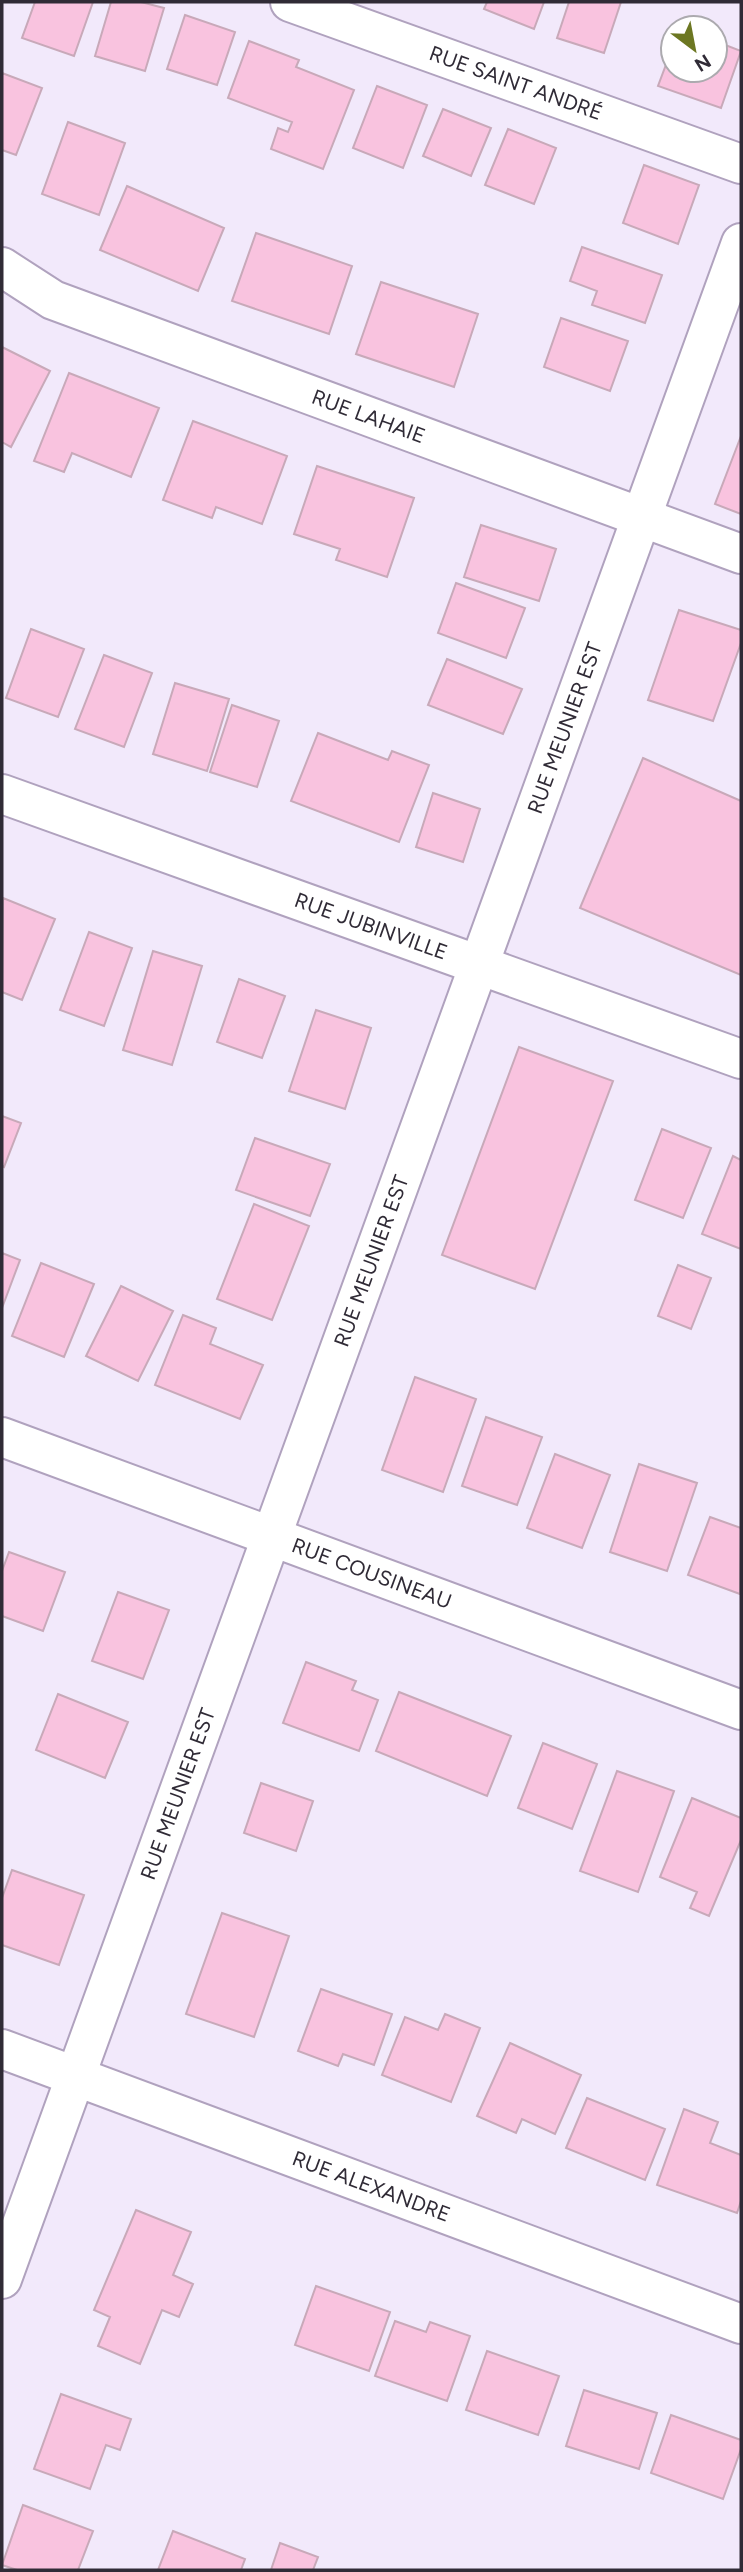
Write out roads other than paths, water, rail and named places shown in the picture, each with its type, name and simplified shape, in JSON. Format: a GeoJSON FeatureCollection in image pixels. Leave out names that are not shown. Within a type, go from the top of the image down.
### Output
{"type":"FeatureCollection","features":[{"type":"Feature","properties":{"kind":"street","name":"RUE SAINT ANDRÉ"},"geometry":{"type":"LineString","coordinates":[[290,2],[741,164]]}},
{"type":"Feature","properties":{"kind":"street","name":"RUE MEUNIER EST"},"geometry":{"type":"LineString","coordinates":[[2,2279],[741,243]]}},
{"type":"Feature","properties":{"kind":"street","name":"RUE LAHAIE"},"geometry":{"type":"LineString","coordinates":[[2,267],[53,300],[741,554]]}},
{"type":"Feature","properties":{"kind":"street","name":"RUE JUBINVILLE"},"geometry":{"type":"LineString","coordinates":[[2,794],[741,1059]]}},
{"type":"Feature","properties":{"kind":"street","name":"RUE COUSINEAU"},"geometry":{"type":"LineString","coordinates":[[2,1437],[741,1710]]}},
{"type":"Feature","properties":{"kind":"street","name":"RUE ALEXANDRE"},"geometry":{"type":"LineString","coordinates":[[2,2049],[741,2323]]}}]}
